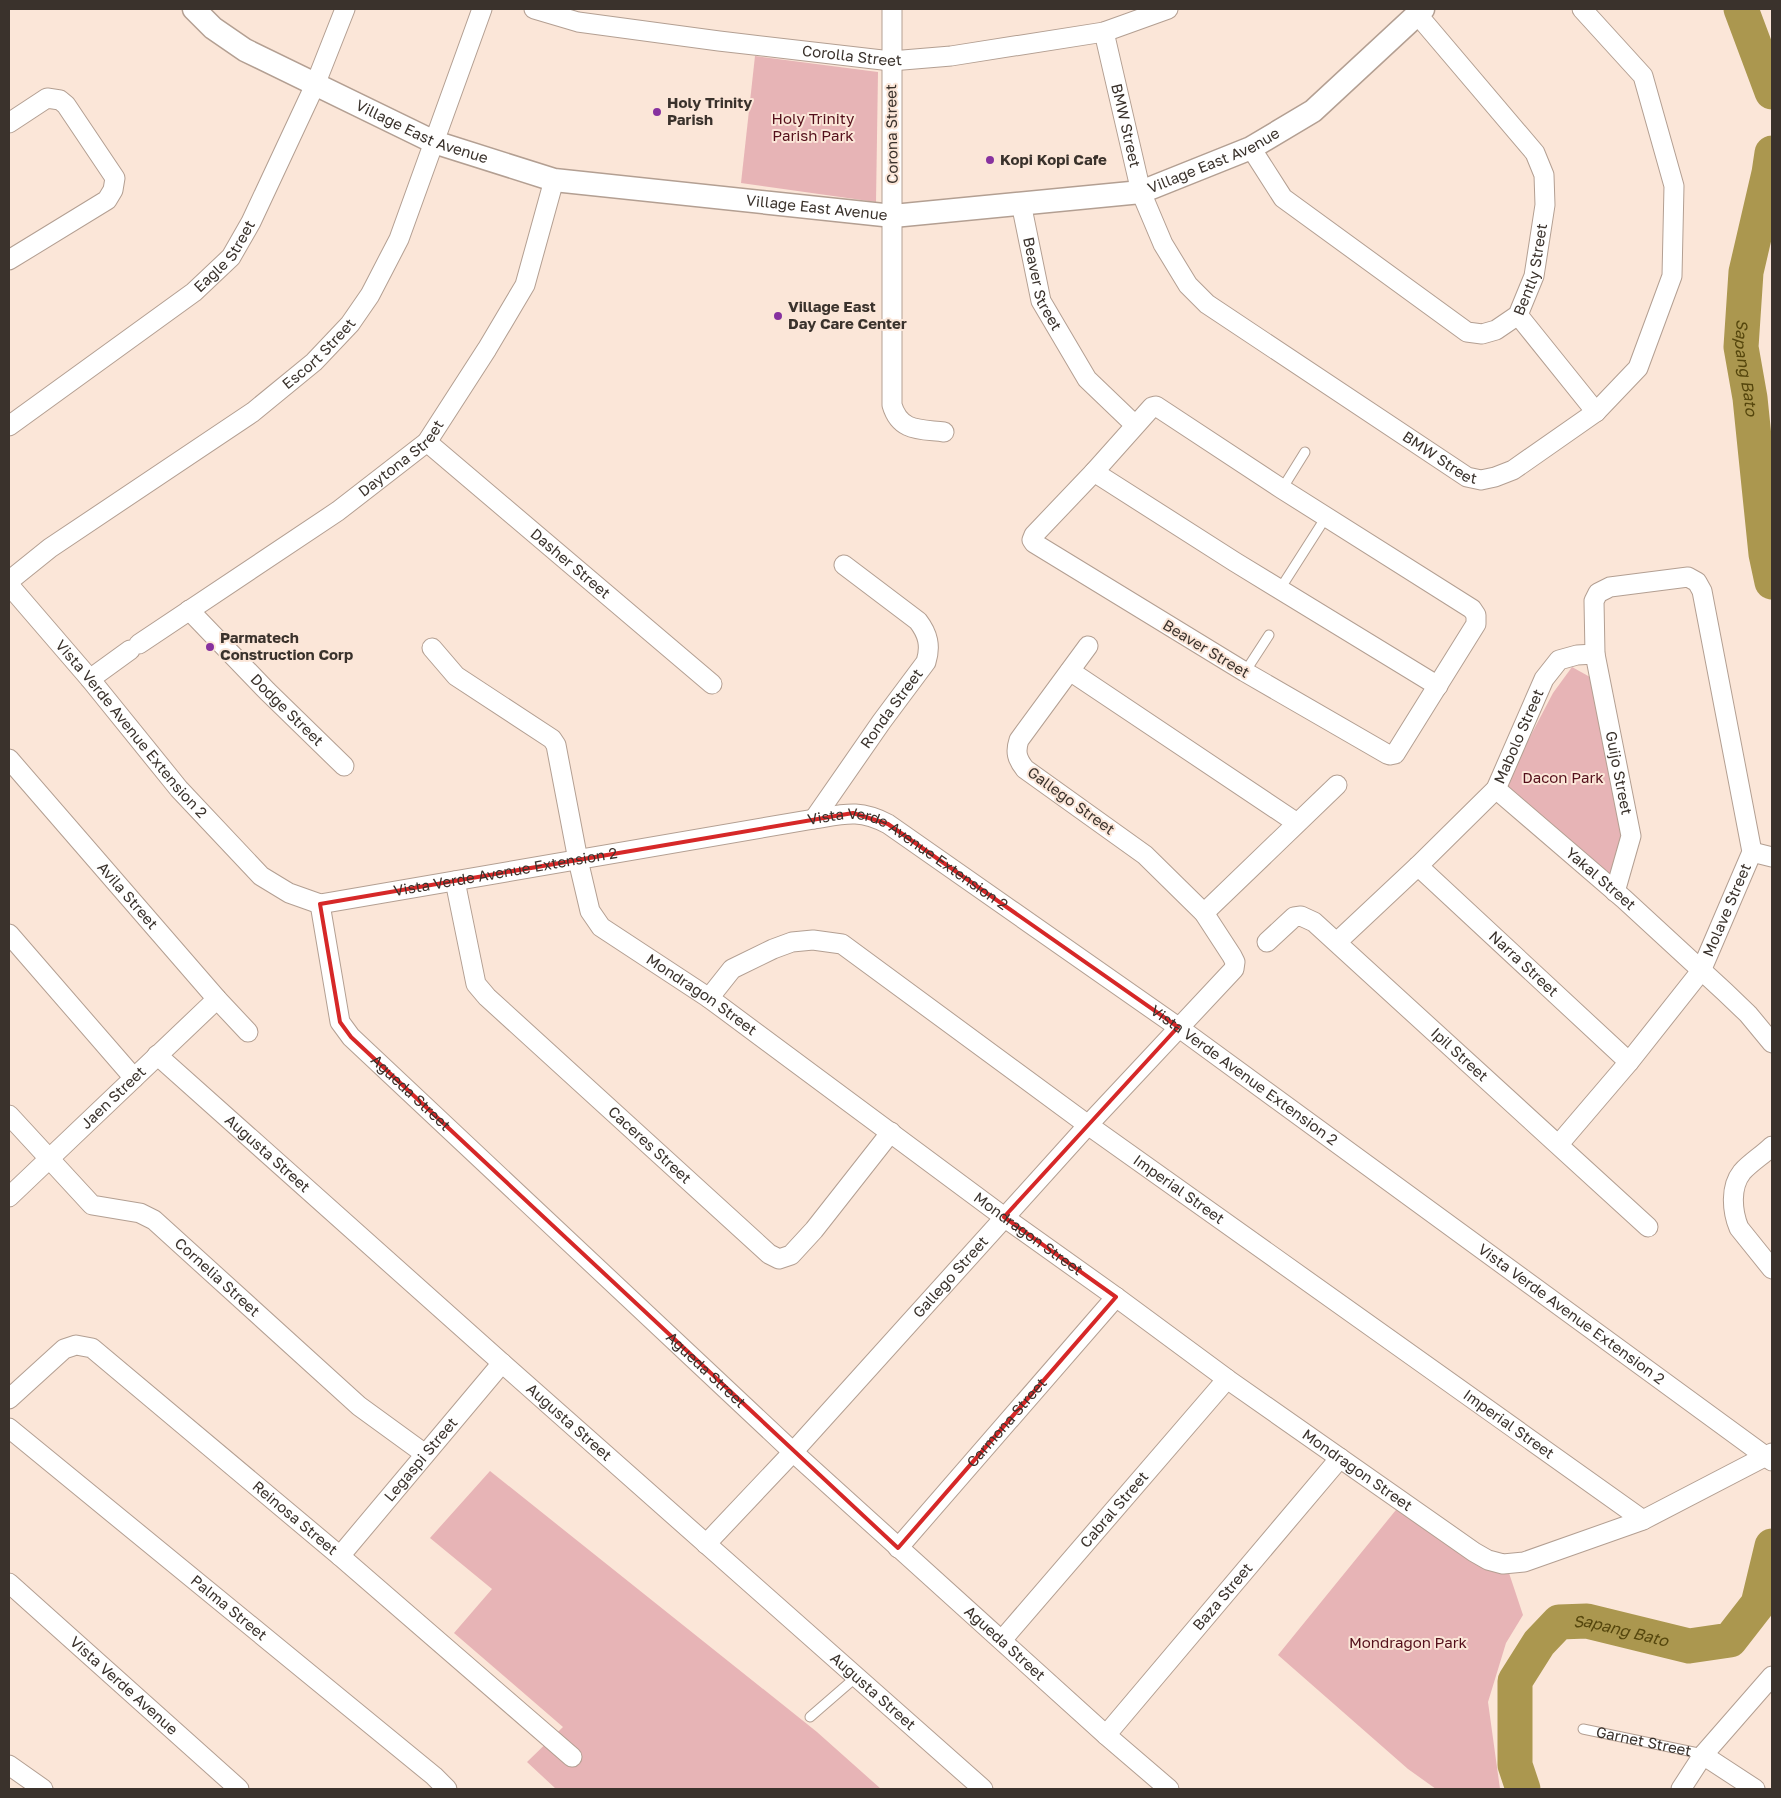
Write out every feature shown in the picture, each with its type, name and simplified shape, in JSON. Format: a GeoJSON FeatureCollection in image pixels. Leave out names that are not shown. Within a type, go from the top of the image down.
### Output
{"type":"FeatureCollection","features":[{"type":"Feature","properties":{"kind":"street","name":"Village East Avenue"},"geometry":{"type":"LineString","coordinates":[[194,9],[213,28],[245,50],[434,142],[554,180],[893,216],[1141,192],[1251,148],[1312,111],[1420,12]]}},
{"type":"Feature","properties":{"kind":"street","name":"Eagle Street"},"geometry":{"type":"LineString","coordinates":[[9,426],[194,292],[231,257],[251,222],[315,85],[345,9]]}},
{"type":"Feature","properties":{"kind":"street","name":"Escort Street"},"geometry":{"type":"LineString","coordinates":[[9,581],[50,548],[253,412],[314,362],[350,324],[370,295],[399,239],[482,9]]}},
{"type":"Feature","properties":{"kind":"street","name":"Corolla Street"},"geometry":{"type":"LineString","coordinates":[[534,9],[578,22],[892,61],[951,56],[1104,32],[1168,9]]}},
{"type":"Feature","properties":{"kind":"street","name":"Corona Street"},"geometry":{"type":"LineString","coordinates":[[892,9],[892,405],[898,419],[908,427],[944,432]]}},
{"type":"Feature","properties":{"kind":"street","name":"BMW Street"},"geometry":{"type":"LineString","coordinates":[[1104,32],[1141,192],[1163,244],[1188,285],[1207,304],[1467,477],[1481,480],[1513,470],[1596,412],[1638,368],[1672,276],[1674,186],[1643,76],[1582,9]]}},
{"type":"Feature","properties":{"kind":"street","name":"Bently Street"},"geometry":{"type":"LineString","coordinates":[[1251,148],[1283,198],[1468,332],[1482,334],[1496,330],[1518,316],[1534,276],[1545,205],[1544,175],[1535,153],[1420,12]]}},
{"type":"Feature","properties":{"kind":"street"},"geometry":{"type":"LineString","coordinates":[[9,123],[46,98],[60,100],[66,105],[110,170],[115,178],[115,184],[107,200],[9,260]]}},
{"type":"Feature","properties":{"kind":"street","name":"Daytona Street"},"geometry":{"type":"LineString","coordinates":[[90,679],[134,647],[338,511],[427,442],[488,349],[525,284],[554,180]]}},
{"type":"Feature","properties":{"kind":"street","name":"Beaver Street"},"geometry":{"type":"LineString","coordinates":[[1021,203],[1041,301],[1087,379],[1135,424]]}},
{"type":"Feature","properties":{"kind":"street"},"geometry":{"type":"LineString","coordinates":[[1518,316],[1596,412]]}},
{"type":"Feature","properties":{"kind":"street","name":"Beaver Street"},"geometry":{"type":"LineString","coordinates":[[1152,407],[1159,407],[1282,489],[1472,609],[1476,615],[1476,624],[1395,754],[1390,755],[1245,672],[1034,543],[1032,540],[1034,535],[1094,472],[1135,424],[1152,407]]}},
{"type":"Feature","properties":{"kind":"street","name":"Dasher Street"},"geometry":{"type":"LineString","coordinates":[[427,442],[712,684]]}},
{"type":"Feature","properties":{"kind":"street"},"geometry":{"type":"LineString","coordinates":[[1094,472],[1280,590],[1438,686]]}},
{"type":"Feature","properties":{"kind":"street","name":"Ronda Street"},"geometry":{"type":"LineString","coordinates":[[814,819],[882,721],[926,662],[929,652],[926,630],[918,621],[844,565]]}},
{"type":"Feature","properties":{"kind":"street","name":"Molave Street"},"geometry":{"type":"LineString","coordinates":[[1559,1144],[1701,971],[1752,852],[1702,591],[1697,582],[1688,577],[1610,588],[1598,593],[1594,601],[1595,654]]}},
{"type":"Feature","properties":{"kind":"street","name":"Vista Verde Avenue Extension 2"},"geometry":{"type":"LineString","coordinates":[[9,585],[90,679],[179,790],[260,876],[289,893],[320,904],[814,819],[853,813],[874,817],[888,824],[1178,1027],[1770,1457]]}},
{"type":"Feature","properties":{"kind":"street","name":"Dodge Street"},"geometry":{"type":"LineString","coordinates":[[189,610],[267,691],[344,766]]}},
{"type":"Feature","properties":{"kind":"street","name":"Gallego Street"},"geometry":{"type":"LineString","coordinates":[[706,1544],[793,1452],[1004,1217],[1234,968],[1235,962],[1232,956],[1204,913],[1145,855],[1024,768],[1016,756],[1019,740],[1088,646]]}},
{"type":"Feature","properties":{"kind":"street","name":"Mondragon Street"},"geometry":{"type":"LineString","coordinates":[[432,648],[456,676],[552,738],[556,746],[590,911],[601,927],[709,998],[1004,1217],[1227,1379],[1474,1552],[1488,1560],[1502,1564],[1524,1562],[1643,1520],[1770,1457]]}},
{"type":"Feature","properties":{"kind":"street","name":"Mabolo Street"},"geometry":{"type":"LineString","coordinates":[[1337,942],[1496,789],[1544,679],[1559,660],[1576,655],[1595,654]]}},
{"type":"Feature","properties":{"kind":"street","name":"Guijo Street"},"geometry":{"type":"LineString","coordinates":[[1595,654],[1631,836],[1615,892]]}},
{"type":"Feature","properties":{"kind":"street"},"geometry":{"type":"LineString","coordinates":[[1070,671],[1297,824]]}},
{"type":"Feature","properties":{"kind":"street","name":"Avila Street"},"geometry":{"type":"LineString","coordinates":[[9,760],[217,999],[248,1032]]}},
{"type":"Feature","properties":{"kind":"street"},"geometry":{"type":"LineString","coordinates":[[1204,913],[1337,786]]}},
{"type":"Feature","properties":{"kind":"street","name":"Yakal Street"},"geometry":{"type":"LineString","coordinates":[[1496,789],[1615,892],[1701,971]]}},
{"type":"Feature","properties":{"kind":"street"},"geometry":{"type":"LineString","coordinates":[[1752,852],[1772,857]]}},
{"type":"Feature","properties":{"kind":"street","name":"Narra Street"},"geometry":{"type":"LineString","coordinates":[[1418,866],[1628,1062]]}},
{"type":"Feature","properties":{"kind":"street","name":"Caceres Street"},"geometry":{"type":"LineString","coordinates":[[455,881],[476,984],[486,997],[769,1254],[779,1259],[791,1255],[814,1230],[891,1132]]}},
{"type":"Feature","properties":{"kind":"street","name":"Agueda Street"},"geometry":{"type":"LineString","coordinates":[[320,904],[340,1022],[351,1037],[793,1452],[1106,1735],[1169,1789]]}},
{"type":"Feature","properties":{"kind":"street","name":"Ipil Street"},"geometry":{"type":"LineString","coordinates":[[1267,942],[1294,917],[1301,916],[1314,922],[1648,1227]]}},
{"type":"Feature","properties":{"kind":"street"},"geometry":{"type":"LineString","coordinates":[[9,934],[134,1078]]}},
{"type":"Feature","properties":{"kind":"street","name":"Imperial Street"},"geometry":{"type":"LineString","coordinates":[[709,998],[732,969],[773,949],[792,942],[813,940],[842,944],[1088,1125],[1643,1520]]}},
{"type":"Feature","properties":{"kind":"street"},"geometry":{"type":"LineString","coordinates":[[1701,971],[1748,1014],[1772,1043]]}},
{"type":"Feature","properties":{"kind":"street","name":"Jaen Street"},"geometry":{"type":"LineString","coordinates":[[9,1197],[217,999]]}},
{"type":"Feature","properties":{"kind":"street","name":"Augusta Street"},"geometry":{"type":"LineString","coordinates":[[157,1055],[855,1678],[983,1789]]}},
{"type":"Feature","properties":{"kind":"street","name":"Cornelia Street"},"geometry":{"type":"LineString","coordinates":[[9,1116],[92,1205],[140,1213],[154,1220],[360,1406],[425,1454]]}},
{"type":"Feature","properties":{"kind":"street"},"geometry":{"type":"LineString","coordinates":[[1772,1146],[1742,1172],[1734,1187],[1734,1203],[1739,1228],[1772,1269]]}},
{"type":"Feature","properties":{"kind":"street","name":"Carmona Street"},"geometry":{"type":"LineString","coordinates":[[898,1548],[1116,1297]]}},
{"type":"Feature","properties":{"kind":"street","name":"Reinosa Street"},"geometry":{"type":"LineString","coordinates":[[9,1399],[64,1349],[76,1345],[92,1348],[340,1556],[572,1758]]}},
{"type":"Feature","properties":{"kind":"street","name":"Legaspi Street"},"geometry":{"type":"LineString","coordinates":[[340,1556],[502,1364]]}},
{"type":"Feature","properties":{"kind":"street","name":"Cabral Street"},"geometry":{"type":"LineString","coordinates":[[1002,1640],[1227,1379]]}},
{"type":"Feature","properties":{"kind":"street","name":"Palma Street"},"geometry":{"type":"LineString","coordinates":[[9,1428],[448,1789]]}},
{"type":"Feature","properties":{"kind":"street","name":"Baza Street"},"geometry":{"type":"LineString","coordinates":[[1106,1735],[1340,1458]]}},
{"type":"Feature","properties":{"kind":"street","name":"Vista Verde Avenue"},"geometry":{"type":"LineString","coordinates":[[9,1583],[239,1789]]}},
{"type":"Feature","properties":{"kind":"street"},"geometry":{"type":"LineString","coordinates":[[1682,1789],[1703,1754],[1772,1676]]}},
{"type":"Feature","properties":{"kind":"street","name":"Garnet Street"},"geometry":{"type":"LineString","coordinates":[[1703,1754],[1755,1789]]}},
{"type":"Feature","properties":{"kind":"street"},"geometry":{"type":"LineString","coordinates":[[9,1764],[43,1789]]}},
{"type":"Feature","properties":{"kind":"lane"},"geometry":{"type":"LineString","coordinates":[[1282,489],[1305,452]]}},
{"type":"Feature","properties":{"kind":"lane"},"geometry":{"type":"LineString","coordinates":[[1280,590],[1326,517]]}},
{"type":"Feature","properties":{"kind":"lane"},"geometry":{"type":"LineString","coordinates":[[1245,672],[1269,635]]}},
{"type":"Feature","properties":{"kind":"lane"},"geometry":{"type":"LineString","coordinates":[[810,1717],[855,1678]]}},
{"type":"Feature","properties":{"kind":"lane","name":"Garnet Street"},"geometry":{"type":"LineString","coordinates":[[1583,1729],[1703,1754]]}},
{"type":"Feature","properties":{"kind":"highlighted area"},"geometry":{"type":"Polygon","coordinates":[[[853,813],[888,824],[1178,1027],[1004,1217],[1116,1297],[898,1548],[351,1037],[340,1022],[320,904],[853,813]]]}},
{"type":"Feature","properties":{"kind":"green space","name":"Holy Trinity Parish Park"},"geometry":{"type":"Polygon","coordinates":[[[755,56],[878,72],[876,202],[741,183],[755,56]]]}},
{"type":"Feature","properties":{"kind":"green space","name":"Dacon Park"},"geometry":{"type":"Polygon","coordinates":[[[1572,667],[1590,677],[1614,781],[1622,842],[1611,880],[1502,790],[1553,693],[1572,667]]]}},
{"type":"Feature","properties":{"kind":"green space"},"geometry":{"type":"Polygon","coordinates":[[[490,1471],[817,1732],[881,1789],[556,1789],[527,1762],[563,1727],[454,1633],[492,1589],[430,1538],[490,1471]]]}},
{"type":"Feature","properties":{"kind":"green space","name":"Mondragon Park"},"geometry":{"type":"Polygon","coordinates":[[[1400,1505],[1508,1570],[1523,1615],[1506,1643],[1488,1702],[1500,1789],[1436,1789],[1408,1769],[1278,1655],[1400,1505]]]}},
{"type":"Feature","properties":{"kind":"waterway","name":"Sapang Bato"},"geometry":{"type":"LineString","coordinates":[[1741,9],[1772,92]]}},
{"type":"Feature","properties":{"kind":"waterway","name":"Sapang Bato"},"geometry":{"type":"LineString","coordinates":[[1772,153],[1746,272],[1741,347],[1750,398],[1766,554],[1772,582]]}},
{"type":"Feature","properties":{"kind":"waterway","name":"Sapang Bato"},"geometry":{"type":"LineString","coordinates":[[1523,1789],[1515,1765],[1515,1681],[1539,1643],[1559,1622],[1587,1621],[1689,1646],[1730,1640],[1758,1604],[1772,1546]]}},
{"type":"Feature","properties":{"kind":"place","name":"Holy Trinity Parish"},"geometry":{"type":"Point","coordinates":[657,112]}},
{"type":"Feature","properties":{"kind":"place","name":"Kopi Kopi Cafe"},"geometry":{"type":"Point","coordinates":[990,160]}},
{"type":"Feature","properties":{"kind":"place","name":"Village East Day Care Center"},"geometry":{"type":"Point","coordinates":[778,316]}},
{"type":"Feature","properties":{"kind":"place","name":"Parmatech Construction Corp"},"geometry":{"type":"Point","coordinates":[210,647]}}]}
